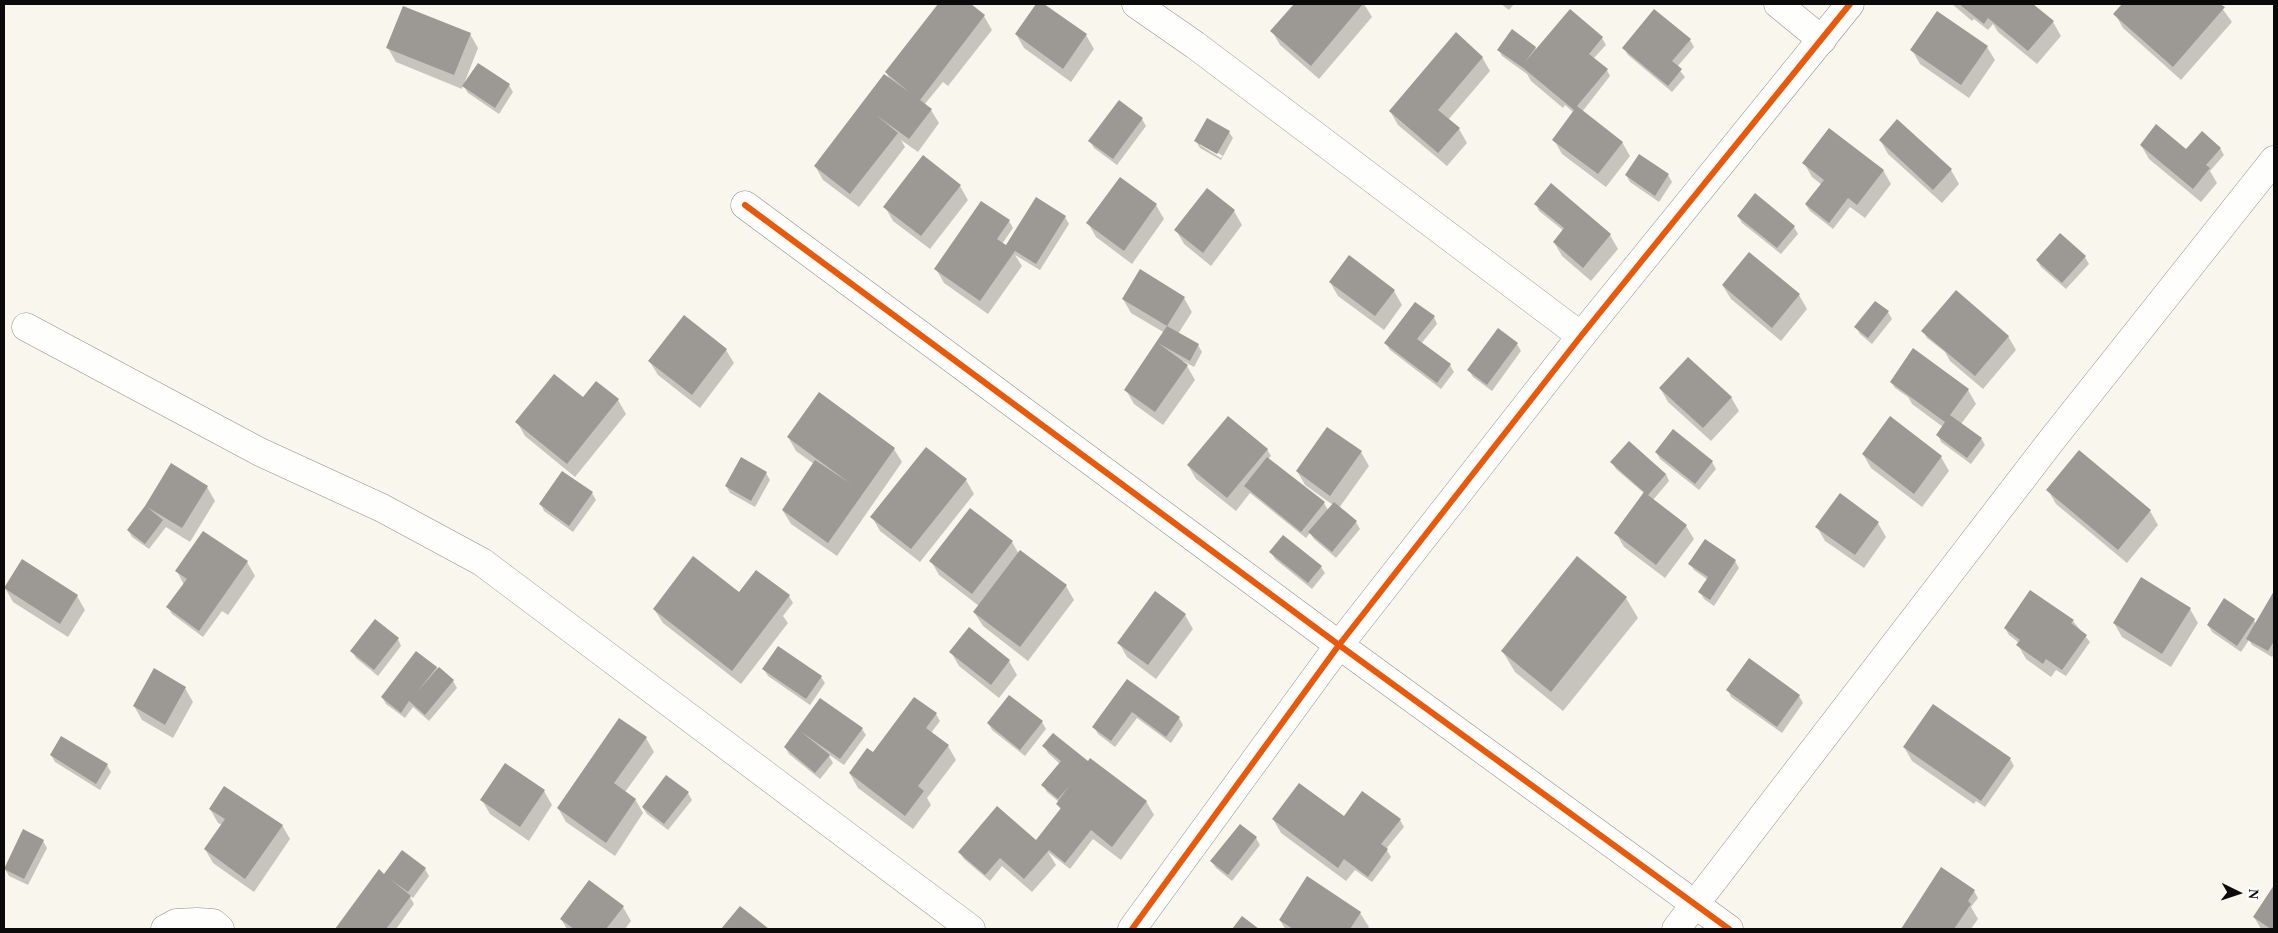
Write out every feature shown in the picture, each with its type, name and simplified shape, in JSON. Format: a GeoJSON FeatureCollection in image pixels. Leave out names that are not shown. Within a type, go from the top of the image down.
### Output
{"type":"FeatureCollection","features":[{"type":"Feature","properties":{"kind":"street"},"geometry":{"type":"LineString","coordinates":[[1136,4],[1203,51],[1581,336]]}},
{"type":"Feature","properties":{"kind":"street"},"geometry":{"type":"LineString","coordinates":[[1778,4],[1822,40]]}},
{"type":"Feature","properties":{"kind":"street"},"geometry":{"type":"LineString","coordinates":[[1132,929],[1339,645],[1581,336],[1850,4]]}},
{"type":"Feature","properties":{"kind":"street"},"geometry":{"type":"LineString","coordinates":[[1676,929],[2051,441],[2274,160]]}},
{"type":"Feature","properties":{"kind":"street"},"geometry":{"type":"LineString","coordinates":[[745,205],[1339,645],[1729,929]]}},
{"type":"Feature","properties":{"kind":"street"},"geometry":{"type":"LineString","coordinates":[[26,327],[260,452],[382,508],[482,562],[971,929]]}},
{"type":"Feature","properties":{"kind":"street"},"geometry":{"type":"LineString","coordinates":[[165,929],[176,923],[197,922],[213,924],[220,929]]}},
{"type":"Feature","properties":{"kind":"building"},"geometry":{"type":"Polygon","coordinates":[[[938,4],[971,4],[985,15],[920,100],[932,109],[909,139],[876,115],[898,133],[850,194],[814,166],[884,74],[909,92],[885,72],[938,4]]]}},
{"type":"Feature","properties":{"kind":"building"},"geometry":{"type":"Polygon","coordinates":[[[1036,4],[1044,4],[1087,34],[1063,69],[1015,34],[1036,4]]]}},
{"type":"Feature","properties":{"kind":"building"},"geometry":{"type":"Polygon","coordinates":[[[1294,4],[1363,4],[1311,66],[1270,31],[1294,4]]]}},
{"type":"Feature","properties":{"kind":"building"},"geometry":{"type":"Polygon","coordinates":[[[1959,4],[2033,4],[2054,21],[2028,51],[1988,18],[1984,24],[1959,4]]]}},
{"type":"Feature","properties":{"kind":"building"},"geometry":{"type":"Polygon","coordinates":[[[2122,4],[2220,4],[2225,7],[2173,67],[2113,14],[2122,4]]]}},
{"type":"Feature","properties":{"kind":"building"},"geometry":{"type":"Polygon","coordinates":[[[403,6],[471,33],[454,75],[386,48],[403,6]]]}},
{"type":"Feature","properties":{"kind":"building"},"geometry":{"type":"Polygon","coordinates":[[[1570,9],[1603,37],[1589,54],[1608,69],[1577,106],[1623,142],[1598,174],[1552,140],[1574,110],[1522,67],[1497,50],[1512,29],[1536,47],[1525,62],[1570,9]]]}},
{"type":"Feature","properties":{"kind":"building"},"geometry":{"type":"Polygon","coordinates":[[[1654,9],[1691,39],[1672,61],[1682,69],[1668,86],[1622,48],[1654,9]]]}},
{"type":"Feature","properties":{"kind":"building"},"geometry":{"type":"Polygon","coordinates":[[[1937,11],[1988,46],[1961,85],[1910,50],[1937,11]]]}},
{"type":"Feature","properties":{"kind":"building"},"geometry":{"type":"Polygon","coordinates":[[[1456,32],[1483,57],[1438,110],[1460,128],[1438,153],[1389,111],[1456,32]]]}},
{"type":"Feature","properties":{"kind":"building"},"geometry":{"type":"Polygon","coordinates":[[[478,63],[510,84],[495,108],[462,86],[478,63]]]}},
{"type":"Feature","properties":{"kind":"building"},"geometry":{"type":"Polygon","coordinates":[[[1119,100],[1143,118],[1113,159],[1088,141],[1119,100]]]}},
{"type":"Feature","properties":{"kind":"building"},"geometry":{"type":"Polygon","coordinates":[[[1207,118],[1230,131],[1217,154],[1194,141],[1207,118]]]}},
{"type":"Feature","properties":{"kind":"building"},"geometry":{"type":"Polygon","coordinates":[[[1897,119],[1952,169],[1933,190],[1879,140],[1897,119]]]}},
{"type":"Feature","properties":{"kind":"building"},"geometry":{"type":"Polygon","coordinates":[[[2156,124],[2186,149],[2202,131],[2221,148],[2206,165],[2210,168],[2193,189],[2140,145],[2156,124]]]}},
{"type":"Feature","properties":{"kind":"building"},"geometry":{"type":"Polygon","coordinates":[[[1829,128],[1884,170],[1857,205],[1848,198],[1829,223],[1805,204],[1824,180],[1802,163],[1829,128]]]}},
{"type":"Feature","properties":{"kind":"building"},"geometry":{"type":"Polygon","coordinates":[[[1639,154],[1669,174],[1655,196],[1625,175],[1639,154]]]}},
{"type":"Feature","properties":{"kind":"building"},"geometry":{"type":"Polygon","coordinates":[[[923,155],[961,185],[921,236],[883,207],[923,155]]]}},
{"type":"Feature","properties":{"kind":"building"},"geometry":{"type":"Polygon","coordinates":[[[1120,177],[1157,204],[1124,251],[1086,223],[1120,177]]]}},
{"type":"Feature","properties":{"kind":"building"},"geometry":{"type":"Polygon","coordinates":[[[1551,183],[1611,234],[1583,268],[1553,242],[1564,228],[1534,204],[1551,183]]]}},
{"type":"Feature","properties":{"kind":"building"},"geometry":{"type":"Polygon","coordinates":[[[1207,188],[1235,210],[1203,253],[1174,230],[1207,188]]]}},
{"type":"Feature","properties":{"kind":"building"},"geometry":{"type":"Polygon","coordinates":[[[1755,193],[1795,226],[1777,248],[1737,216],[1755,193]]]}},
{"type":"Feature","properties":{"kind":"building"},"geometry":{"type":"Polygon","coordinates":[[[1036,197],[1066,216],[1036,264],[1015,251],[980,301],[934,269],[981,201],[1010,220],[997,239],[1006,245],[1036,197]]]}},
{"type":"Feature","properties":{"kind":"building"},"geometry":{"type":"Polygon","coordinates":[[[2060,233],[2086,256],[2062,283],[2036,260],[2060,233]]]}},
{"type":"Feature","properties":{"kind":"building"},"geometry":{"type":"Polygon","coordinates":[[[1749,252],[1800,294],[1772,328],[1722,285],[1749,252]]]}},
{"type":"Feature","properties":{"kind":"building"},"geometry":{"type":"Polygon","coordinates":[[[1349,255],[1395,290],[1375,316],[1329,282],[1349,255]]]}},
{"type":"Feature","properties":{"kind":"building"},"geometry":{"type":"Polygon","coordinates":[[[1140,269],[1185,297],[1167,326],[1122,299],[1140,269]]]}},
{"type":"Feature","properties":{"kind":"building"},"geometry":{"type":"Polygon","coordinates":[[[1956,290],[2009,336],[1975,376],[1921,331],[1956,290]]]}},
{"type":"Feature","properties":{"kind":"building"},"geometry":{"type":"Polygon","coordinates":[[[1875,301],[1889,311],[1868,338],[1854,327],[1875,301]]]}},
{"type":"Feature","properties":{"kind":"building"},"geometry":{"type":"Polygon","coordinates":[[[1415,302],[1435,316],[1417,339],[1451,364],[1437,383],[1384,343],[1415,302]]]}},
{"type":"Feature","properties":{"kind":"building"},"geometry":{"type":"Polygon","coordinates":[[[684,315],[727,349],[692,395],[648,361],[684,315]]]}},
{"type":"Feature","properties":{"kind":"building"},"geometry":{"type":"Polygon","coordinates":[[[1167,326],[1199,344],[1190,361],[1158,343],[1188,365],[1155,412],[1124,390],[1167,326]]]}},
{"type":"Feature","properties":{"kind":"building"},"geometry":{"type":"Polygon","coordinates":[[[1498,328],[1518,343],[1487,385],[1467,370],[1498,328]]]}},
{"type":"Feature","properties":{"kind":"building"},"geometry":{"type":"Polygon","coordinates":[[[1913,348],[1969,389],[1950,415],[1982,438],[1967,458],[1936,435],[1945,422],[1890,382],[1913,348]]]}},
{"type":"Feature","properties":{"kind":"building"},"geometry":{"type":"Polygon","coordinates":[[[1688,357],[1732,397],[1703,428],[1659,388],[1688,357]]]}},
{"type":"Feature","properties":{"kind":"building"},"geometry":{"type":"Polygon","coordinates":[[[554,374],[583,397],[596,381],[619,399],[567,464],[515,422],[554,374]]]}},
{"type":"Feature","properties":{"kind":"building"},"geometry":{"type":"Polygon","coordinates":[[[819,392],[895,448],[828,543],[782,510],[815,460],[851,484],[787,437],[819,392]]]}},
{"type":"Feature","properties":{"kind":"building"},"geometry":{"type":"Polygon","coordinates":[[[1228,416],[1268,449],[1227,498],[1187,465],[1228,416]]]}},
{"type":"Feature","properties":{"kind":"building"},"geometry":{"type":"Polygon","coordinates":[[[1890,416],[1942,456],[1914,494],[1862,454],[1890,416]]]}},
{"type":"Feature","properties":{"kind":"building"},"geometry":{"type":"Polygon","coordinates":[[[1327,427],[1362,451],[1330,496],[1296,471],[1327,427]]]}},
{"type":"Feature","properties":{"kind":"building"},"geometry":{"type":"Polygon","coordinates":[[[1673,429],[1713,461],[1695,484],[1655,452],[1673,429]]]}},
{"type":"Feature","properties":{"kind":"building"},"geometry":{"type":"Polygon","coordinates":[[[1629,441],[1666,474],[1648,495],[1687,525],[1656,565],[1614,533],[1644,492],[1610,462],[1629,441]]]}},
{"type":"Feature","properties":{"kind":"building"},"geometry":{"type":"Polygon","coordinates":[[[926,447],[967,479],[911,549],[870,517],[926,447]]]}},
{"type":"Feature","properties":{"kind":"building"},"geometry":{"type":"Polygon","coordinates":[[[2079,450],[2151,510],[2118,550],[2046,490],[2079,450]]]}},
{"type":"Feature","properties":{"kind":"building"},"geometry":{"type":"Polygon","coordinates":[[[741,457],[767,472],[751,501],[725,486],[741,457]]]}},
{"type":"Feature","properties":{"kind":"building"},"geometry":{"type":"Polygon","coordinates":[[[1267,457],[1325,502],[1301,532],[1244,486],[1267,457]]]}},
{"type":"Feature","properties":{"kind":"building"},"geometry":{"type":"Polygon","coordinates":[[[171,463],[208,486],[182,528],[147,507],[163,520],[145,544],[127,530],[145,506],[171,463]]]}},
{"type":"Feature","properties":{"kind":"building"},"geometry":{"type":"Polygon","coordinates":[[[562,471],[593,492],[569,526],[539,504],[562,471]]]}},
{"type":"Feature","properties":{"kind":"building"},"geometry":{"type":"Polygon","coordinates":[[[1840,493],[1879,522],[1855,555],[1815,527],[1840,493]]]}},
{"type":"Feature","properties":{"kind":"building"},"geometry":{"type":"Polygon","coordinates":[[[1334,502],[1357,521],[1332,552],[1308,532],[1334,502]]]}},
{"type":"Feature","properties":{"kind":"building"},"geometry":{"type":"Polygon","coordinates":[[[970,508],[1013,541],[972,594],[929,561],[970,508]]]}},
{"type":"Feature","properties":{"kind":"building"},"geometry":{"type":"Polygon","coordinates":[[[203,531],[248,561],[199,631],[166,607],[187,579],[175,571],[203,531]]]}},
{"type":"Feature","properties":{"kind":"building"},"geometry":{"type":"Polygon","coordinates":[[[1283,535],[1322,566],[1308,583],[1269,552],[1283,535]]]}},
{"type":"Feature","properties":{"kind":"building"},"geometry":{"type":"Polygon","coordinates":[[[1705,539],[1736,560],[1710,600],[1698,592],[1708,577],[1688,564],[1705,539]]]}},
{"type":"Feature","properties":{"kind":"building"},"geometry":{"type":"Polygon","coordinates":[[[1020,550],[1067,585],[1020,647],[973,612],[1020,550]]]}},
{"type":"Feature","properties":{"kind":"building"},"geometry":{"type":"Polygon","coordinates":[[[693,556],[739,592],[756,570],[790,595],[732,671],[653,609],[693,556]]]}},
{"type":"Feature","properties":{"kind":"building"},"geometry":{"type":"Polygon","coordinates":[[[1577,556],[1627,597],[1551,692],[1501,651],[1577,556]]]}},
{"type":"Feature","properties":{"kind":"building"},"geometry":{"type":"Polygon","coordinates":[[[22,559],[78,595],[60,624],[4,588],[22,559]]]}},
{"type":"Feature","properties":{"kind":"building"},"geometry":{"type":"Polygon","coordinates":[[[2141,577],[2191,608],[2162,654],[2113,623],[2141,577]]]}},
{"type":"Feature","properties":{"kind":"building"},"geometry":{"type":"Polygon","coordinates":[[[2030,590],[2074,620],[2071,623],[2087,635],[2062,670],[2046,659],[2043,664],[2016,645],[2020,640],[2004,628],[2030,590]]]}},
{"type":"Feature","properties":{"kind":"building"},"geometry":{"type":"Polygon","coordinates":[[[1155,591],[1186,614],[1148,665],[1117,643],[1155,591]]]}},
{"type":"Feature","properties":{"kind":"building"},"geometry":{"type":"Polygon","coordinates":[[[2274,591],[2274,641],[2268,651],[2246,639],[2274,591]]]}},
{"type":"Feature","properties":{"kind":"building"},"geometry":{"type":"Polygon","coordinates":[[[2224,598],[2255,619],[2237,646],[2207,625],[2224,598]]]}},
{"type":"Feature","properties":{"kind":"building"},"geometry":{"type":"Polygon","coordinates":[[[375,619],[399,638],[374,670],[350,651],[375,619]]]}},
{"type":"Feature","properties":{"kind":"building"},"geometry":{"type":"Polygon","coordinates":[[[969,627],[1010,660],[991,685],[949,652],[969,627]]]}},
{"type":"Feature","properties":{"kind":"building"},"geometry":{"type":"Polygon","coordinates":[[[778,646],[822,676],[806,699],[762,669],[778,646]]]}},
{"type":"Feature","properties":{"kind":"building"},"geometry":{"type":"Polygon","coordinates":[[[416,651],[437,667],[417,692],[439,667],[454,680],[425,715],[409,701],[401,713],[381,697],[416,651]]]}},
{"type":"Feature","properties":{"kind":"building"},"geometry":{"type":"Polygon","coordinates":[[[1749,658],[1800,695],[1777,727],[1726,690],[1749,658]]]}},
{"type":"Feature","properties":{"kind":"building"},"geometry":{"type":"Polygon","coordinates":[[[154,668],[186,687],[165,725],[133,706],[154,668]]]}},
{"type":"Feature","properties":{"kind":"building"},"geometry":{"type":"Polygon","coordinates":[[[1127,679],[1180,717],[1166,737],[1132,712],[1111,741],[1092,727],[1127,679]]]}},
{"type":"Feature","properties":{"kind":"building"},"geometry":{"type":"Polygon","coordinates":[[[1009,695],[1043,721],[1020,750],[987,723],[1009,695]]]}},
{"type":"Feature","properties":{"kind":"building"},"geometry":{"type":"Polygon","coordinates":[[[914,697],[937,713],[926,728],[949,745],[918,786],[924,791],[905,816],[849,773],[867,748],[873,752],[914,697]]]}},
{"type":"Feature","properties":{"kind":"building"},"geometry":{"type":"Polygon","coordinates":[[[820,698],[863,728],[840,759],[800,731],[830,755],[815,773],[784,747],[820,698]]]}},
{"type":"Feature","properties":{"kind":"building"},"geometry":{"type":"Polygon","coordinates":[[[1933,704],[2011,758],[1981,801],[1903,747],[1933,704]]]}},
{"type":"Feature","properties":{"kind":"building"},"geometry":{"type":"Polygon","coordinates":[[[619,718],[647,737],[614,783],[636,799],[606,843],[557,808],[619,718]]]}},
{"type":"Feature","properties":{"kind":"building"},"geometry":{"type":"Polygon","coordinates":[[[1053,733],[1088,761],[1090,758],[1147,801],[1112,847],[1091,830],[1065,863],[1049,850],[1024,879],[1000,858],[985,875],[958,852],[997,806],[1036,840],[1061,808],[1056,804],[1069,786],[1058,799],[1041,785],[1061,761],[1042,746],[1053,733]]]}},
{"type":"Feature","properties":{"kind":"building"},"geometry":{"type":"Polygon","coordinates":[[[61,736],[108,764],[96,784],[50,755],[61,736]]]}},
{"type":"Feature","properties":{"kind":"building"},"geometry":{"type":"Polygon","coordinates":[[[505,763],[545,790],[520,827],[480,800],[505,763]]]}},
{"type":"Feature","properties":{"kind":"building"},"geometry":{"type":"Polygon","coordinates":[[[666,775],[689,792],[664,824],[642,807],[666,775]]]}},
{"type":"Feature","properties":{"kind":"building"},"geometry":{"type":"Polygon","coordinates":[[[1299,783],[1344,816],[1362,791],[1401,819],[1381,844],[1388,849],[1368,877],[1344,859],[1338,868],[1272,819],[1299,783]]]}},
{"type":"Feature","properties":{"kind":"building"},"geometry":{"type":"Polygon","coordinates":[[[224,786],[283,825],[245,879],[204,849],[225,819],[209,809],[224,786]]]}},
{"type":"Feature","properties":{"kind":"building"},"geometry":{"type":"Polygon","coordinates":[[[1240,824],[1257,837],[1228,875],[1210,861],[1240,824]]]}},
{"type":"Feature","properties":{"kind":"building"},"geometry":{"type":"Polygon","coordinates":[[[23,829],[44,840],[24,879],[4,869],[23,829]]]}},
{"type":"Feature","properties":{"kind":"building"},"geometry":{"type":"Polygon","coordinates":[[[402,850],[426,868],[408,892],[390,879],[411,896],[386,929],[335,929],[379,869],[384,874],[402,850]]]}},
{"type":"Feature","properties":{"kind":"building"},"geometry":{"type":"Polygon","coordinates":[[[1941,867],[1975,890],[1968,901],[1971,904],[1954,929],[1901,929],[1941,867]]]}},
{"type":"Feature","properties":{"kind":"building"},"geometry":{"type":"Polygon","coordinates":[[[1307,876],[1361,912],[1350,929],[1293,929],[1279,920],[1307,876]]]}},
{"type":"Feature","properties":{"kind":"building"},"geometry":{"type":"Polygon","coordinates":[[[589,880],[624,906],[606,929],[574,929],[560,919],[589,880]]]}},
{"type":"Feature","properties":{"kind":"building"},"geometry":{"type":"Polygon","coordinates":[[[2274,885],[2274,929],[2271,929],[2253,917],[2274,885]]]}},
{"type":"Feature","properties":{"kind":"building"},"geometry":{"type":"Polygon","coordinates":[[[740,906],[769,929],[721,929],[740,906]]]}},
{"type":"Feature","properties":{"kind":"building"},"geometry":{"type":"Polygon","coordinates":[[[1242,916],[1259,929],[1232,929],[1242,916]]]}},
{"type":"Feature","properties":{"kind":"cycle path"},"geometry":{"type":"LineString","coordinates":[[1132,929],[1339,645],[1581,336],[1850,4]]}},
{"type":"Feature","properties":{"kind":"cycle path"},"geometry":{"type":"LineString","coordinates":[[745,205],[1339,645],[1729,929]]}}]}
